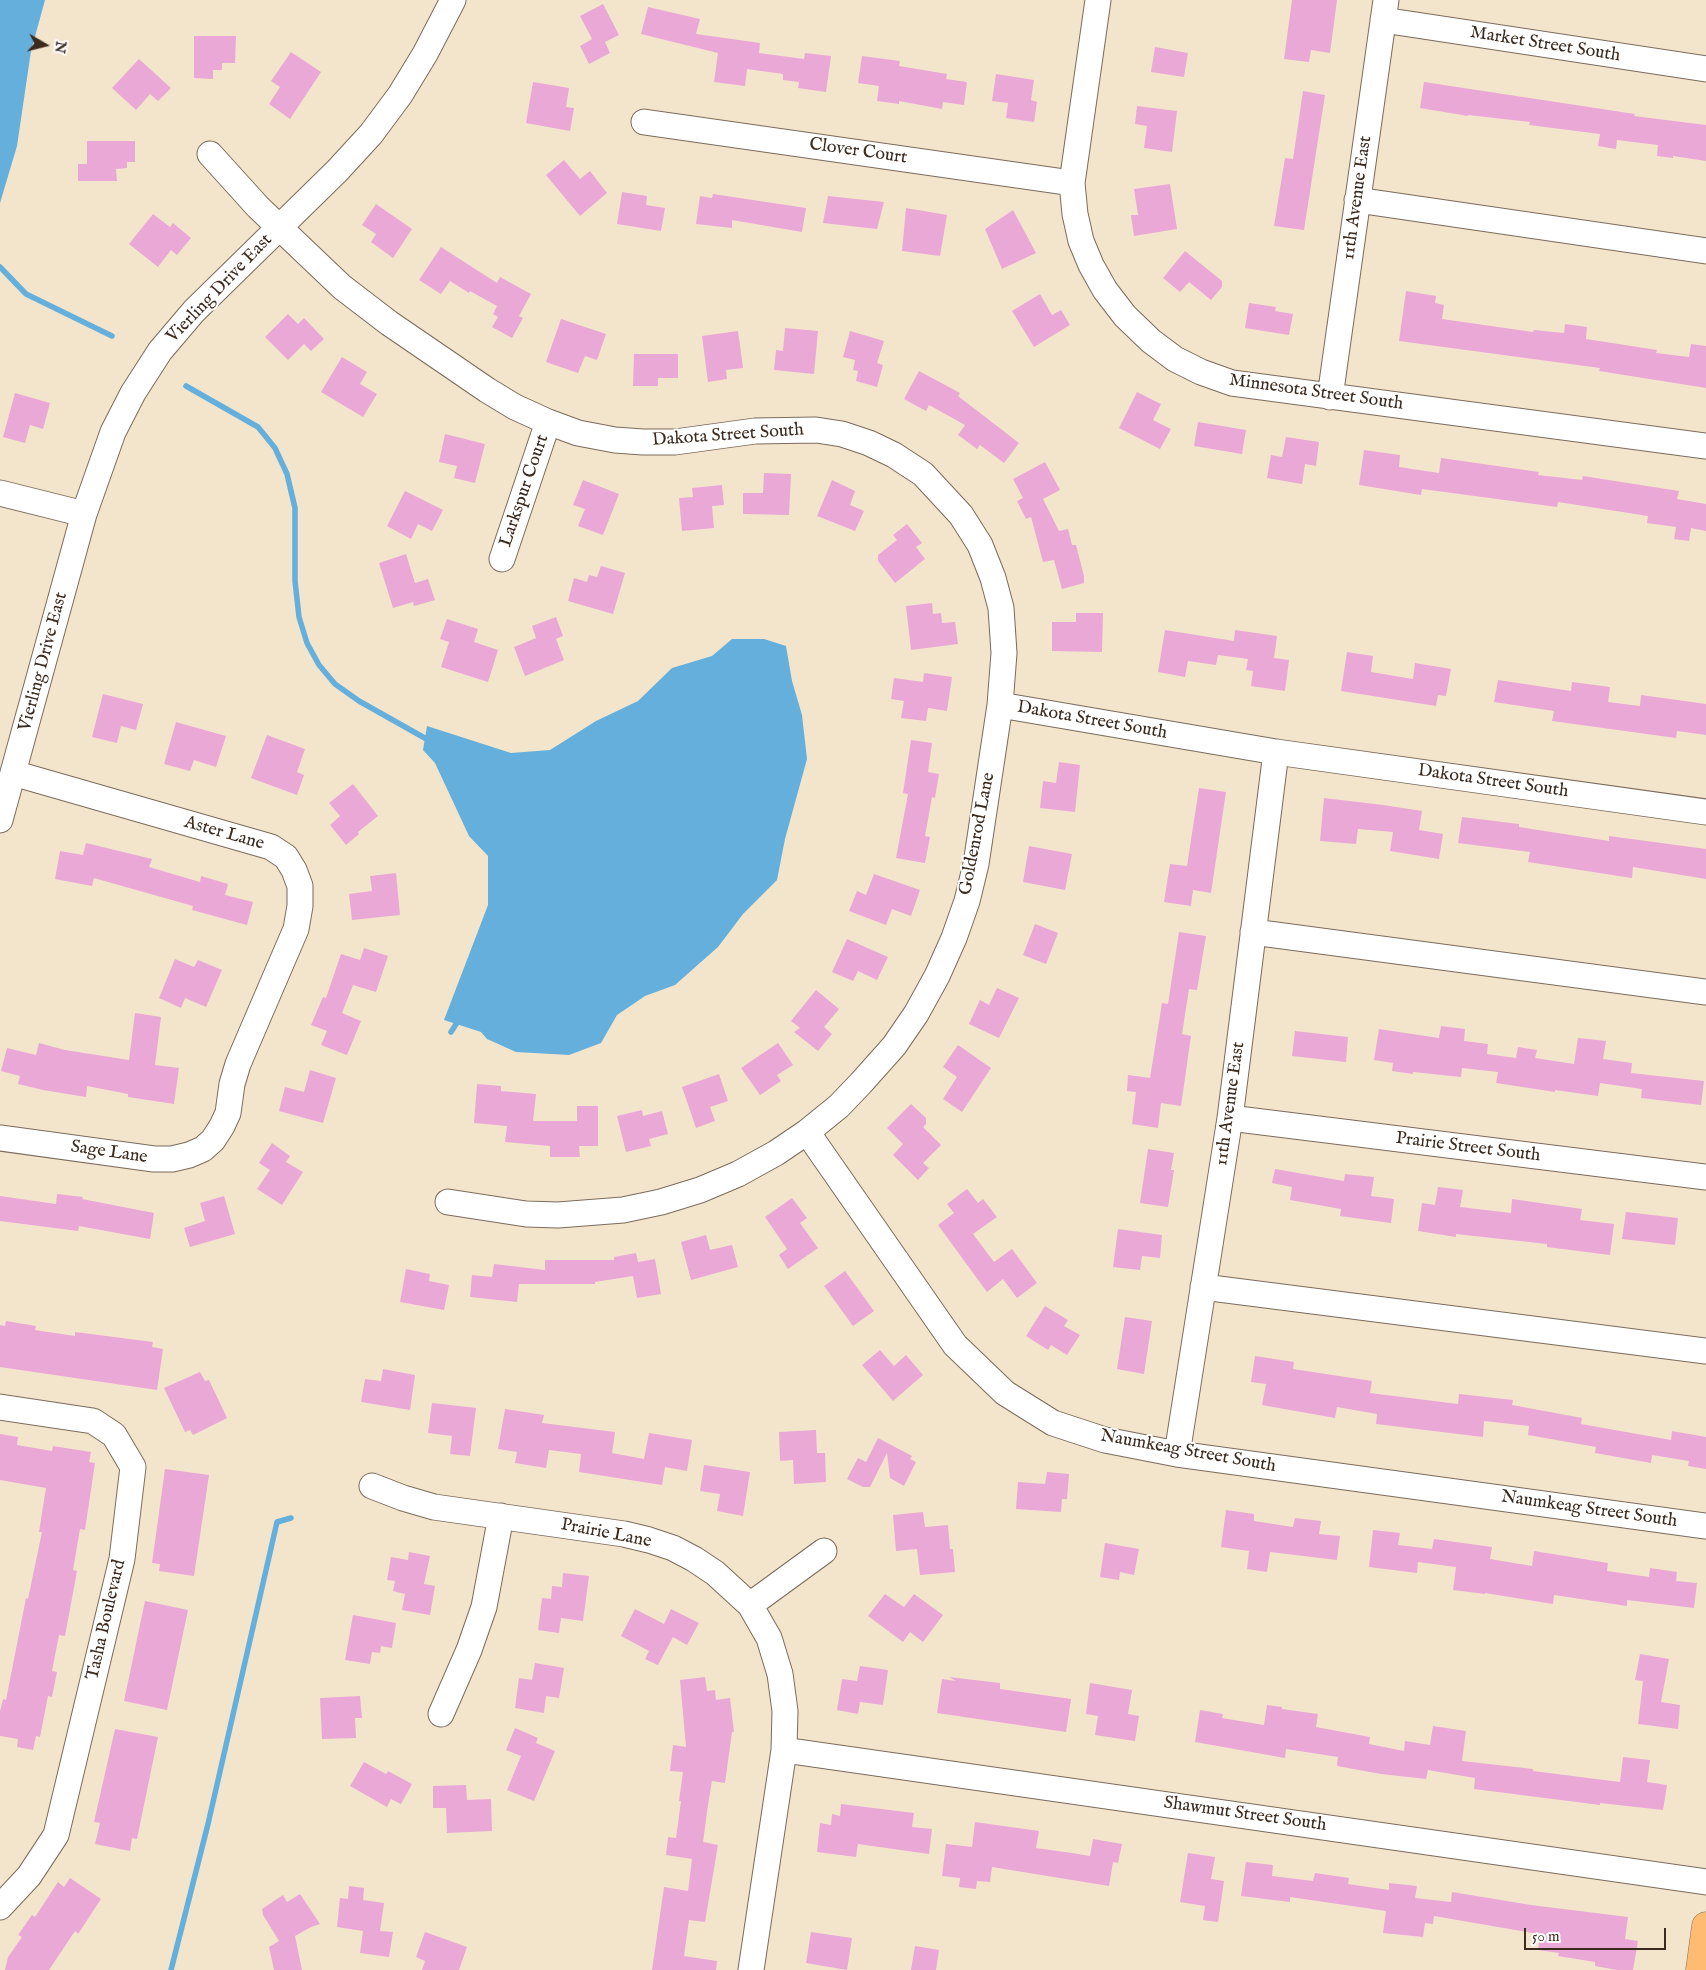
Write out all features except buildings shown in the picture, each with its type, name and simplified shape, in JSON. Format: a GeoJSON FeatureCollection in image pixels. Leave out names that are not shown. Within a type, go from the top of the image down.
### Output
{"type":"FeatureCollection","features":[{"type":"Feature","properties":{"kind":"main road"},"geometry":{"type":"LineString","coordinates":[[1700,1970],[1706,1926]]}},
{"type":"Feature","properties":{"kind":"street","name":"Vierling Drive East"},"geometry":{"type":"LineString","coordinates":[[0,820],[84,514],[113,432],[133,393],[160,351],[194,311],[371,134],[400,95],[426,54],[453,0]]}},
{"type":"Feature","properties":{"kind":"street","name":"Minnesota Street South"},"geometry":{"type":"LineString","coordinates":[[1098,0],[1072,183],[1075,214],[1081,241],[1091,265],[1125,316],[1151,342],[1175,359],[1201,372],[1232,383],[1706,446]]}},
{"type":"Feature","properties":{"kind":"street","name":"Market Street South"},"geometry":{"type":"LineString","coordinates":[[1385,10],[1706,69]]}},
{"type":"Feature","properties":{"kind":"street","name":"11th Avenue East"},"geometry":{"type":"LineString","coordinates":[[1330,397],[1385,10]]}},
{"type":"Feature","properties":{"kind":"street","name":"Clover Court"},"geometry":{"type":"LineString","coordinates":[[644,122],[1072,183]]}},
{"type":"Feature","properties":{"kind":"street","name":"Dakota Street South"},"geometry":{"type":"LineString","coordinates":[[210,154],[258,207],[342,287],[389,323],[486,390],[548,422],[578,433],[614,440],[643,442],[675,442],[755,431],[816,430],[842,434],[869,442],[894,455],[922,474],[962,515],[980,545],[994,578],[1001,608],[1004,652],[1000,705],[1276,752],[1706,812]]}},
{"type":"Feature","properties":{"kind":"street"},"geometry":{"type":"LineString","coordinates":[[1357,200],[1706,251]]}},
{"type":"Feature","properties":{"kind":"street","name":"Larkspur Court"},"geometry":{"type":"LineString","coordinates":[[502,559],[548,422]]}},
{"type":"Feature","properties":{"kind":"street"},"geometry":{"type":"LineString","coordinates":[[0,493],[84,514]]}},
{"type":"Feature","properties":{"kind":"street","name":"Goldenrod Lane"},"geometry":{"type":"LineString","coordinates":[[448,1202],[526,1214],[591,1214],[624,1210],[661,1202],[700,1190],[738,1174],[807,1132],[838,1106],[862,1083],[894,1046],[916,1014],[941,968],[954,938],[976,864],[1000,705]]}},
{"type":"Feature","properties":{"kind":"street","name":"11th Avenue East"},"geometry":{"type":"LineString","coordinates":[[1177,1454],[1230,1118],[1276,752]]}},
{"type":"Feature","properties":{"kind":"street","name":"Aster Lane"},"geometry":{"type":"LineString","coordinates":[[13,774],[271,847],[286,857],[294,870],[300,886],[300,906],[296,929],[238,1064],[232,1084],[228,1113],[213,1140]]}},
{"type":"Feature","properties":{"kind":"street"},"geometry":{"type":"LineString","coordinates":[[1253,932],[1706,992]]}},
{"type":"Feature","properties":{"kind":"street","name":"Prairie Street South"},"geometry":{"type":"LineString","coordinates":[[1230,1118],[1706,1177]]}},
{"type":"Feature","properties":{"kind":"street","name":"Naumkeag Street South"},"geometry":{"type":"LineString","coordinates":[[807,1132],[955,1345],[1005,1393],[1053,1423],[1105,1440],[1177,1454],[1706,1526]]}},
{"type":"Feature","properties":{"kind":"street","name":"Sage Lane"},"geometry":{"type":"LineString","coordinates":[[0,1138],[154,1160],[172,1159],[189,1155],[203,1149],[213,1140]]}},
{"type":"Feature","properties":{"kind":"street"},"geometry":{"type":"LineString","coordinates":[[1204,1287],[1706,1351]]}},
{"type":"Feature","properties":{"kind":"street","name":"Tasha Boulevard"},"geometry":{"type":"LineString","coordinates":[[0,1406],[93,1421],[114,1435],[133,1467],[122,1559],[56,1835],[29,1876],[0,1907]]}},
{"type":"Feature","properties":{"kind":"street","name":"Prairie Lane"},"geometry":{"type":"LineString","coordinates":[[372,1486],[434,1507],[624,1534],[665,1546],[694,1559],[715,1573],[750,1605],[769,1638],[780,1674],[785,1711],[784,1750],[751,1970]]}},
{"type":"Feature","properties":{"kind":"street"},"geometry":{"type":"LineString","coordinates":[[441,1714],[469,1650],[484,1607],[501,1516]]}},
{"type":"Feature","properties":{"kind":"street"},"geometry":{"type":"LineString","coordinates":[[750,1605],[824,1551]]}},
{"type":"Feature","properties":{"kind":"street","name":"Shawmut Street South"},"geometry":{"type":"LineString","coordinates":[[784,1750],[1706,1882]]}},
{"type":"Feature","properties":{"kind":"water"},"geometry":{"type":"Polygon","coordinates":[[[0,0],[45,0],[31,51],[17,146],[0,203],[0,0]]]}},
{"type":"Feature","properties":{"kind":"water"},"geometry":{"type":"Polygon","coordinates":[[[732,639],[764,639],[786,646],[792,681],[802,715],[807,759],[785,839],[777,880],[743,914],[718,947],[675,985],[645,996],[617,1015],[601,1043],[569,1055],[516,1052],[487,1039],[481,1032],[444,1020],[488,905],[488,856],[469,836],[435,763],[423,750],[427,726],[511,753],[550,750],[596,721],[638,701],[672,668],[712,656],[732,639]]]}},
{"type":"Feature","properties":{"kind":"waterway"},"geometry":{"type":"LineString","coordinates":[[0,267],[26,294],[112,336]]}},
{"type":"Feature","properties":{"kind":"waterway"},"geometry":{"type":"LineString","coordinates":[[186,386],[258,427],[275,448],[287,474],[295,508],[295,581],[299,617],[307,643],[319,665],[335,684],[359,701],[430,741]]}},
{"type":"Feature","properties":{"kind":"waterway"},"geometry":{"type":"LineString","coordinates":[[451,1032],[460,1018]]}},
{"type":"Feature","properties":{"kind":"waterway"},"geometry":{"type":"LineString","coordinates":[[171,1970],[208,1824],[277,1522],[291,1518]]}}]}
